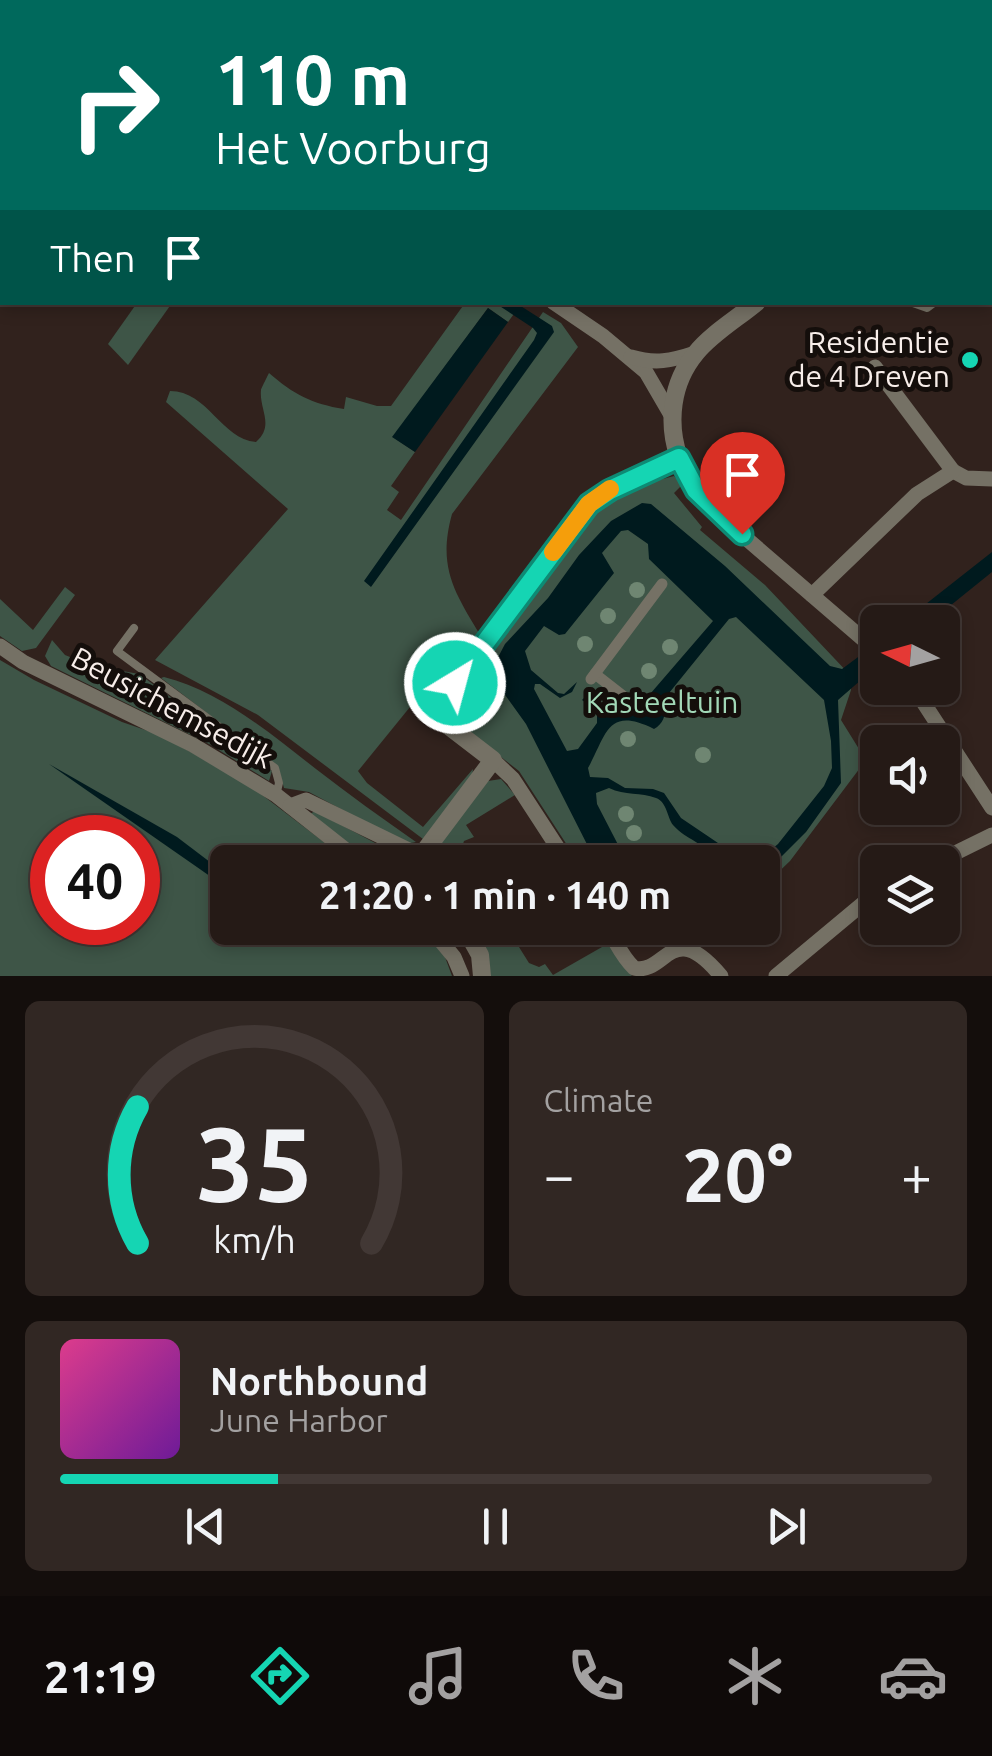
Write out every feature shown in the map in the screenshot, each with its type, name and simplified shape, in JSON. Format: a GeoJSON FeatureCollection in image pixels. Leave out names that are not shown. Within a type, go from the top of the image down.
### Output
{"type":"FeatureCollection","features":[{"type":"Feature","properties":{"kind":"street"},"geometry":{"type":"LineString","coordinates":[[557,305],[646,372],[671,415],[679,458],[696,490],[860,637]]}},
{"type":"Feature","properties":{"kind":"street"},"geometry":{"type":"LineString","coordinates":[[671,415],[674,398],[696,354],[753,305]]}},
{"type":"Feature","properties":{"kind":"street"},"geometry":{"type":"LineString","coordinates":[[627,356],[669,362],[696,354]]}},
{"type":"Feature","properties":{"kind":"street"},"geometry":{"type":"LineString","coordinates":[[875,367],[953,471],[966,478],[992,479]]}},
{"type":"Feature","properties":{"kind":"street"},"geometry":{"type":"LineString","coordinates":[[556,845],[513,779],[432,712],[589,504],[679,458]]}},
{"type":"Feature","properties":{"kind":"street"},"geometry":{"type":"LineString","coordinates":[[812,596],[917,494],[953,471]]}},
{"type":"Feature","properties":{"kind":"street"},"geometry":{"type":"LineString","coordinates":[[636,706],[593,676],[662,584]]}},
{"type":"Feature","properties":{"kind":"street","name":"Beusichemsedijk"},"geometry":{"type":"LineString","coordinates":[[0,646],[22,662],[193,745],[276,795],[339,845]]}},
{"type":"Feature","properties":{"kind":"street"},"geometry":{"type":"LineString","coordinates":[[925,705],[992,808]]}},
{"type":"Feature","properties":{"kind":"street"},"geometry":{"type":"LineString","coordinates":[[433,845],[492,760]]}},
{"type":"Feature","properties":{"kind":"street"},"geometry":{"type":"LineString","coordinates":[[290,806],[306,800],[395,845]]}},
{"type":"Feature","properties":{"kind":"street"},"geometry":{"type":"LineString","coordinates":[[960,850],[992,834]]}},
{"type":"Feature","properties":{"kind":"street"},"geometry":{"type":"LineString","coordinates":[[776,976],[860,906]]}},
{"type":"Feature","properties":{"kind":"street"},"geometry":{"type":"LineString","coordinates":[[444,945],[462,976]]}},
{"type":"Feature","properties":{"kind":"street"},"geometry":{"type":"LineString","coordinates":[[475,945],[480,954],[482,976]]}},
{"type":"Feature","properties":{"kind":"street"},"geometry":{"type":"LineString","coordinates":[[618,945],[636,970],[646,974],[658,971],[682,953],[701,954],[720,976]]}},
{"type":"Feature","properties":{"kind":"lane"},"geometry":{"type":"LineString","coordinates":[[134,628],[117,651],[275,768],[279,783],[276,795]]}},
{"type":"Feature","properties":{"kind":"green space"},"geometry":{"type":"Polygon","coordinates":[[[136,305],[171,305],[128,365],[108,344],[136,305]]]}},
{"type":"Feature","properties":{"kind":"green space"},"geometry":{"type":"Polygon","coordinates":[[[464,305],[521,305],[508,322],[488,308],[393,437],[415,452],[391,486],[399,492],[387,510],[401,520],[543,312],[561,323],[578,347],[452,514],[447,550],[451,579],[482,638],[422,716],[410,707],[358,771],[367,783],[423,827],[473,769],[472,778],[423,839],[258,715],[155,660],[288,509],[166,402],[170,391],[195,399],[233,433],[256,442],[265,430],[261,390],[269,373],[295,392],[322,404],[344,409],[346,397],[391,406],[464,305]]]}},
{"type":"Feature","properties":{"kind":"green space","name":"Kasteeltuin"},"geometry":{"type":"Polygon","coordinates":[[[674,476],[683,484],[674,493],[702,527],[700,530],[765,585],[851,676],[851,690],[841,720],[859,749],[860,768],[780,871],[780,845],[567,845],[519,771],[461,726],[454,712],[456,695],[594,510],[633,487],[674,476]]]}},
{"type":"Feature","properties":{"kind":"green space"},"geometry":{"type":"Polygon","coordinates":[[[65,587],[75,595],[36,648],[22,651],[0,636],[0,599],[33,630],[65,587]]]}},
{"type":"Feature","properties":{"kind":"green space"},"geometry":{"type":"Polygon","coordinates":[[[52,640],[65,655],[90,665],[139,674],[272,771],[269,781],[209,744],[51,666],[45,656],[52,640]]]}},
{"type":"Feature","properties":{"kind":"green space"},"geometry":{"type":"Polygon","coordinates":[[[0,660],[240,778],[328,845],[210,845],[210,945],[435,945],[452,976],[0,976],[0,660]]]}},
{"type":"Feature","properties":{"kind":"green space"},"geometry":{"type":"Polygon","coordinates":[[[161,678],[205,692],[244,715],[416,842],[406,844],[309,792],[284,788],[278,767],[161,678]]]}},
{"type":"Feature","properties":{"kind":"green space"},"geometry":{"type":"Polygon","coordinates":[[[501,779],[515,795],[466,825],[474,837],[463,845],[439,845],[488,781],[501,779]]]}},
{"type":"Feature","properties":{"kind":"green space"},"geometry":{"type":"Polygon","coordinates":[[[315,811],[379,845],[349,845],[310,814],[315,811]]]}},
{"type":"Feature","properties":{"kind":"green space"},"geometry":{"type":"Polygon","coordinates":[[[478,945],[518,945],[529,963],[539,967],[545,964],[553,975],[610,945],[632,976],[488,976],[478,945]]]}},
{"type":"Feature","properties":{"kind":"water"},"geometry":{"type":"Polygon","coordinates":[[[498,305],[519,305],[552,326],[554,332],[371,587],[364,581],[534,340],[537,333],[498,305]]]}},
{"type":"Feature","properties":{"kind":"water"},"geometry":{"type":"Polygon","coordinates":[[[488,308],[508,322],[415,452],[392,437],[488,308]]]}},
{"type":"Feature","properties":{"kind":"water"},"geometry":{"type":"Polygon","coordinates":[[[642,503],[651,504],[725,566],[830,666],[842,669],[860,656],[860,681],[838,700],[841,783],[806,832],[780,858],[780,845],[777,845],[824,786],[832,768],[824,700],[736,617],[729,619],[665,698],[661,723],[654,729],[617,722],[610,727],[588,768],[590,777],[608,778],[625,788],[664,793],[681,818],[719,845],[699,845],[678,830],[660,800],[609,788],[596,793],[597,804],[618,845],[587,845],[526,724],[495,681],[494,665],[505,644],[548,598],[579,555],[611,521],[642,503]],[[628,530],[621,531],[602,553],[614,573],[565,634],[559,635],[544,626],[525,651],[531,670],[558,693],[564,694],[577,682],[572,692],[560,698],[540,684],[535,684],[534,689],[567,751],[578,749],[597,723],[597,710],[582,700],[586,696],[632,715],[713,621],[649,559],[648,544],[628,530]]]}},
{"type":"Feature","properties":{"kind":"water"},"geometry":{"type":"Polygon","coordinates":[[[992,552],[992,572],[951,605],[925,605],[992,552]]]}},
{"type":"Feature","properties":{"kind":"water"},"geometry":{"type":"Polygon","coordinates":[[[49,764],[138,815],[122,815],[49,764]]]}},
{"type":"Feature","properties":{"kind":"water"},"geometry":{"type":"Polygon","coordinates":[[[160,827],[210,862],[210,876],[160,841],[160,827]]]}},
{"type":"Feature","properties":{"kind":"slow traffic"},"geometry":{"type":"LineString","coordinates":[[553,552],[589,504],[610,489]]}},
{"type":"Feature","properties":{"kind":"place","name":"Residentie de 4 Dreven"},"geometry":{"type":"Point","coordinates":[970,360]}},
{"type":"Feature","properties":{"kind":"route"},"geometry":{"type":"LineString","coordinates":[[455,683],[589,504],[610,490],[679,458],[696,490],[742,534]]}}]}
